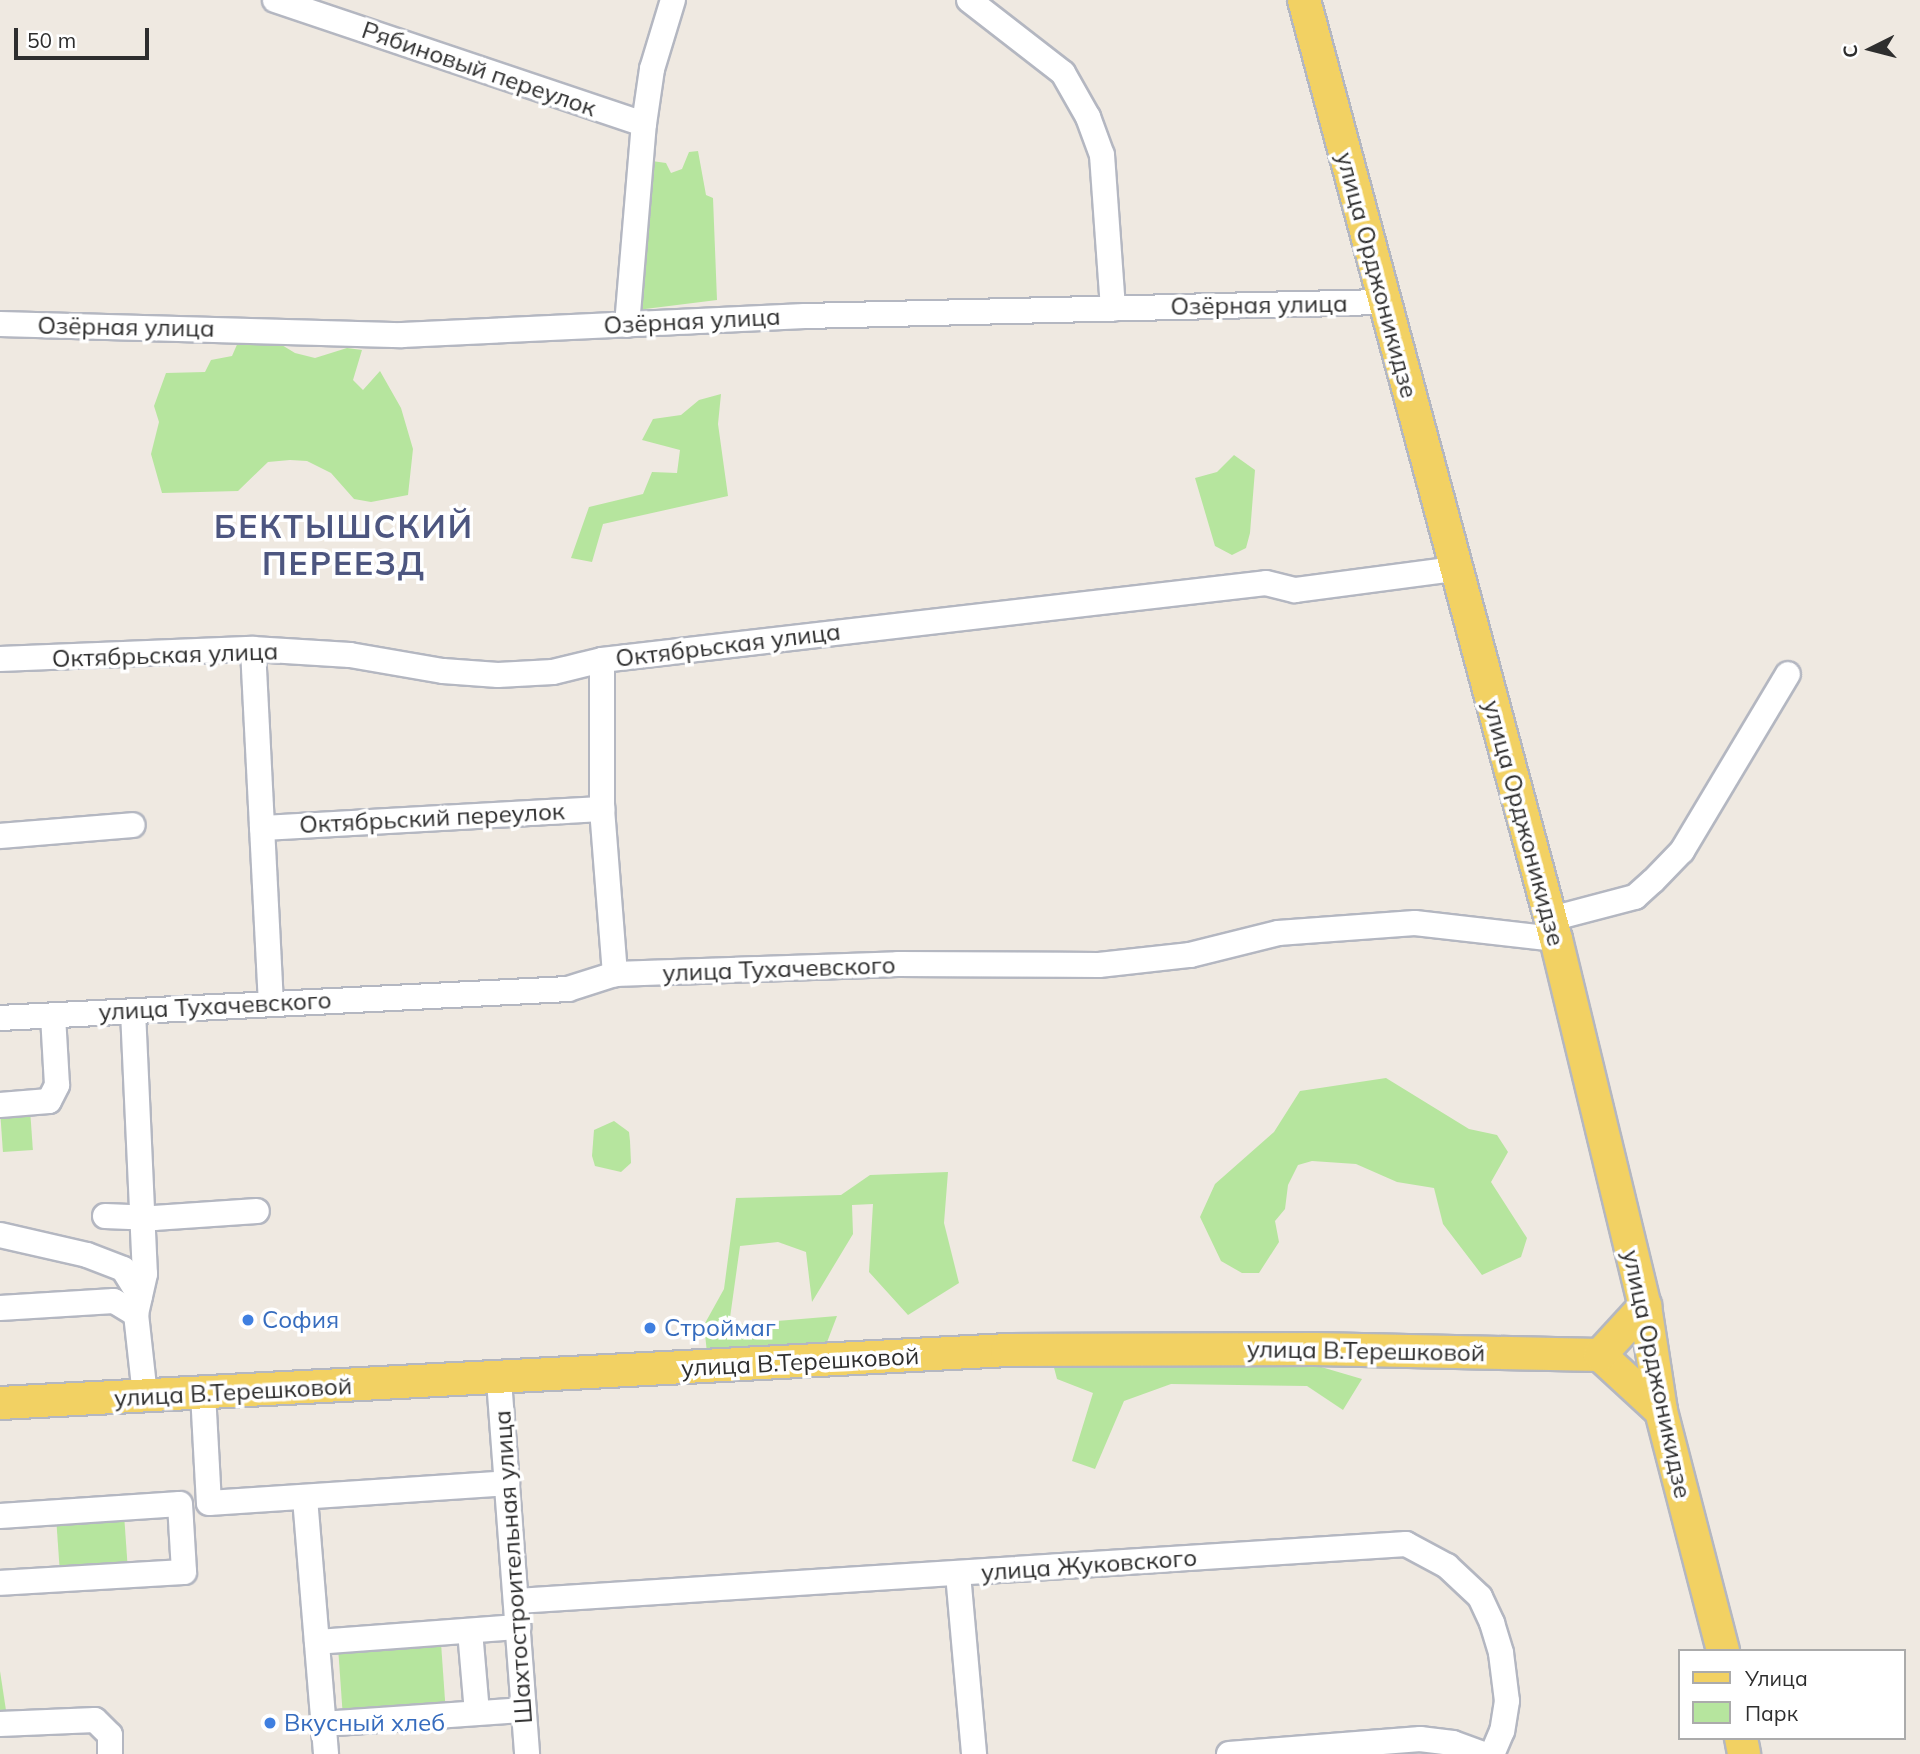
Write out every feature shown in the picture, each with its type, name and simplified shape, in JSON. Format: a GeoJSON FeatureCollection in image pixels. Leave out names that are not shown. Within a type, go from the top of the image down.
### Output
{"type":"FeatureCollection","features":[{"type":"Feature","properties":{"kind":"main road","name":"улица Орджоникидзе"},"geometry":{"type":"LineString","coordinates":[[1304,0],[1554,929],[1645,1306],[1661,1411],[1722,1649]]}},
{"type":"Feature","properties":{"kind":"main road"},"geometry":{"type":"LineString","coordinates":[[1645,1306],[1600,1355],[1661,1411]]}},
{"type":"Feature","properties":{"kind":"main road","name":"улица В.Терешковой"},"geometry":{"type":"LineString","coordinates":[[0,1403],[499,1380],[1007,1350],[1315,1349],[1600,1355]]}},
{"type":"Feature","properties":{"kind":"street","name":"Рябиновый переулок"},"geometry":{"type":"LineString","coordinates":[[275,0],[644,124]]}},
{"type":"Feature","properties":{"kind":"street"},"geometry":{"type":"LineString","coordinates":[[626,325],[644,124],[652,69],[673,0]]}},
{"type":"Feature","properties":{"kind":"street"},"geometry":{"type":"LineString","coordinates":[[969,0],[1063,73],[1088,117],[1102,155],[1113,309]]}},
{"type":"Feature","properties":{"kind":"street","name":"Озёрная улица"},"geometry":{"type":"LineString","coordinates":[[0,324],[402,335],[626,325],[1384,302]]}},
{"type":"Feature","properties":{"kind":"street","name":"Октябрьская улица"},"geometry":{"type":"LineString","coordinates":[[0,659],[253,649],[350,655],[498,675],[553,672],[602,660],[1266,583],[1295,590],[1455,569]]}},
{"type":"Feature","properties":{"kind":"street"},"geometry":{"type":"LineString","coordinates":[[253,649],[271,1002]]}},
{"type":"Feature","properties":{"kind":"street"},"geometry":{"type":"LineString","coordinates":[[602,660],[602,808],[615,974]]}},
{"type":"Feature","properties":{"kind":"street"},"geometry":{"type":"LineString","coordinates":[[1554,929],[1634,897],[1682,851],[1788,674]]}},
{"type":"Feature","properties":{"kind":"street","name":"Октябрьский переулок"},"geometry":{"type":"LineString","coordinates":[[262,828],[602,808]]}},
{"type":"Feature","properties":{"kind":"street"},"geometry":{"type":"LineString","coordinates":[[0,836],[133,825]]}},
{"type":"Feature","properties":{"kind":"street","name":"улица Тухачевского"},"geometry":{"type":"LineString","coordinates":[[0,1018],[271,1002],[568,989],[615,974],[898,964],[1099,965],[1190,955],[1278,933],[1415,923],[1554,929]]}},
{"type":"Feature","properties":{"kind":"street"},"geometry":{"type":"LineString","coordinates":[[133,1011],[144,1216],[145,1275],[138,1305],[145,1396]]}},
{"type":"Feature","properties":{"kind":"street"},"geometry":{"type":"LineString","coordinates":[[0,1105],[49,1101],[57,1085],[53,1015]]}},
{"type":"Feature","properties":{"kind":"street"},"geometry":{"type":"LineString","coordinates":[[105,1216],[257,1211]]}},
{"type":"Feature","properties":{"kind":"street"},"geometry":{"type":"LineString","coordinates":[[0,1235],[87,1255],[123,1269],[138,1305]]}},
{"type":"Feature","properties":{"kind":"street"},"geometry":{"type":"LineString","coordinates":[[0,1308],[114,1301],[138,1305]]}},
{"type":"Feature","properties":{"kind":"street","name":"Шахтостроительная улица"},"geometry":{"type":"LineString","coordinates":[[499,1380],[527,1754]]}},
{"type":"Feature","properties":{"kind":"street"},"geometry":{"type":"LineString","coordinates":[[203,1394],[209,1503]]}},
{"type":"Feature","properties":{"kind":"street"},"geometry":{"type":"LineString","coordinates":[[0,1516],[508,1483]]}},
{"type":"Feature","properties":{"kind":"street"},"geometry":{"type":"LineString","coordinates":[[304,1498],[326,1754]]}},
{"type":"Feature","properties":{"kind":"street"},"geometry":{"type":"LineString","coordinates":[[0,1583],[184,1572],[180,1504]]}},
{"type":"Feature","properties":{"kind":"street","name":"улица Жуковского"},"geometry":{"type":"LineString","coordinates":[[517,1601],[1406,1544],[1447,1566],[1480,1597],[1492,1623],[1501,1653],[1507,1702],[1492,1754]]}},
{"type":"Feature","properties":{"kind":"street"},"geometry":{"type":"LineString","coordinates":[[958,1574],[974,1754]]}},
{"type":"Feature","properties":{"kind":"street"},"geometry":{"type":"LineString","coordinates":[[317,1642],[518,1627]]}},
{"type":"Feature","properties":{"kind":"street"},"geometry":{"type":"LineString","coordinates":[[470,1631],[477,1713]]}},
{"type":"Feature","properties":{"kind":"street"},"geometry":{"type":"LineString","coordinates":[[323,1724],[524,1710]]}},
{"type":"Feature","properties":{"kind":"street"},"geometry":{"type":"LineString","coordinates":[[0,1724],[95,1720],[110,1735],[110,1754]]}},
{"type":"Feature","properties":{"kind":"street"},"geometry":{"type":"LineString","coordinates":[[1229,1754],[1420,1739],[1453,1743],[1483,1754]]}},
{"type":"Feature","properties":{"kind":"green space"},"geometry":{"type":"Polygon","coordinates":[[[698,151],[706,195],[713,198],[717,300],[637,310],[645,160],[666,163],[671,173],[682,169],[689,152],[698,151]]]}},
{"type":"Feature","properties":{"kind":"green space"},"geometry":{"type":"Polygon","coordinates":[[[272,339],[295,353],[315,358],[347,348],[362,350],[353,380],[363,390],[380,371],[401,408],[413,449],[408,495],[371,502],[354,499],[331,473],[307,461],[290,460],[268,462],[238,491],[162,493],[151,454],[159,422],[154,406],[166,373],[205,372],[211,360],[232,356],[239,340],[272,339]]]}},
{"type":"Feature","properties":{"kind":"green space"},"geometry":{"type":"Polygon","coordinates":[[[721,394],[718,424],[728,496],[603,524],[592,562],[571,558],[589,507],[643,494],[652,472],[677,473],[680,450],[642,440],[653,419],[681,415],[699,400],[721,394]]]}},
{"type":"Feature","properties":{"kind":"green space"},"geometry":{"type":"Polygon","coordinates":[[[1234,455],[1255,470],[1250,533],[1246,548],[1232,555],[1215,546],[1195,478],[1217,472],[1234,455]]]}},
{"type":"Feature","properties":{"kind":"green space"},"geometry":{"type":"Polygon","coordinates":[[[1386,1078],[1469,1129],[1497,1135],[1508,1152],[1491,1182],[1527,1238],[1521,1257],[1482,1275],[1443,1224],[1434,1188],[1397,1182],[1356,1164],[1312,1161],[1298,1165],[1288,1185],[1285,1209],[1275,1221],[1279,1242],[1259,1273],[1242,1273],[1221,1261],[1200,1217],[1215,1184],[1274,1132],[1300,1091],[1386,1078]]]}},
{"type":"Feature","properties":{"kind":"green space"},"geometry":{"type":"Polygon","coordinates":[[[30,1109],[33,1150],[3,1152],[0,1111],[30,1109]]]}},
{"type":"Feature","properties":{"kind":"green space"},"geometry":{"type":"Polygon","coordinates":[[[614,1121],[629,1132],[631,1163],[621,1172],[595,1166],[592,1156],[594,1130],[614,1121]]]}},
{"type":"Feature","properties":{"kind":"green space"},"geometry":{"type":"Polygon","coordinates":[[[948,1172],[944,1223],[959,1283],[908,1315],[869,1272],[873,1204],[852,1205],[853,1234],[812,1302],[806,1252],[778,1242],[740,1246],[729,1325],[837,1316],[821,1358],[708,1362],[704,1325],[724,1289],[736,1198],[841,1195],[870,1175],[948,1172]]]}},
{"type":"Feature","properties":{"kind":"green space"},"geometry":{"type":"Polygon","coordinates":[[[1294,1359],[1362,1379],[1343,1410],[1307,1386],[1171,1384],[1124,1401],[1095,1469],[1072,1461],[1093,1393],[1057,1379],[1052,1360],[1294,1359]]]}},
{"type":"Feature","properties":{"kind":"green space"},"geometry":{"type":"Polygon","coordinates":[[[124,1514],[127,1562],[60,1567],[56,1519],[124,1514]]]}},
{"type":"Feature","properties":{"kind":"green space"},"geometry":{"type":"Polygon","coordinates":[[[441,1643],[445,1704],[343,1711],[338,1650],[441,1643]]]}},
{"type":"Feature","properties":{"kind":"green space"},"geometry":{"type":"Polygon","coordinates":[[[0,1671],[7,1717],[0,1717],[0,1671]]]}},
{"type":"Feature","properties":{"kind":"place","name":"София"},"geometry":{"type":"Point","coordinates":[248,1320]}},
{"type":"Feature","properties":{"kind":"place","name":"Строймаг"},"geometry":{"type":"Point","coordinates":[650,1328]}},
{"type":"Feature","properties":{"kind":"place","name":"Вкусный хлеб"},"geometry":{"type":"Point","coordinates":[270,1723]}},
{"type":"Feature","properties":{"kind":"district","name":"БЕКТЫШСКИЙ ПЕРЕЕЗД"},"geometry":{"type":"Point","coordinates":[344,546]}}]}
